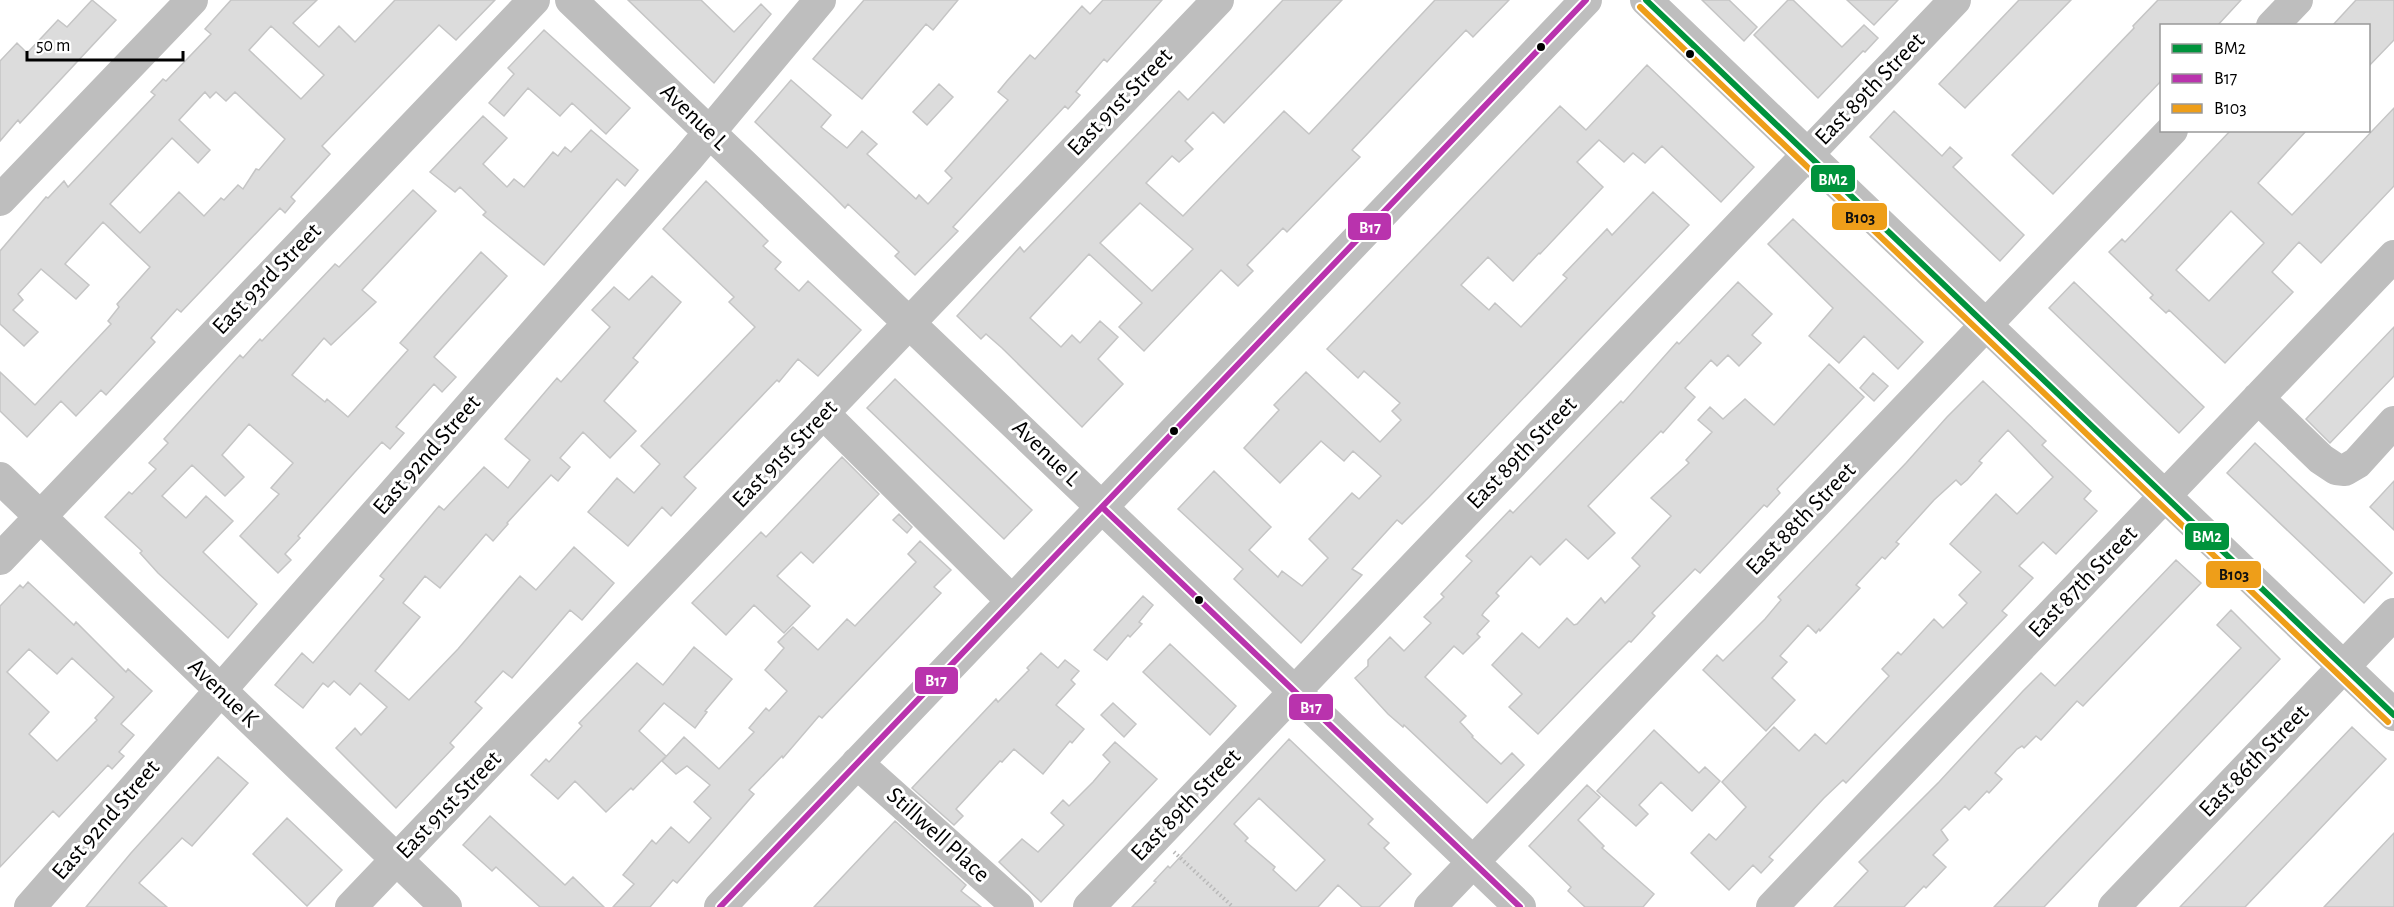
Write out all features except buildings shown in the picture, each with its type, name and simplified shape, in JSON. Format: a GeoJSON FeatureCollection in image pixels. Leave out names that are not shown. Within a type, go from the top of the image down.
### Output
{"type":"FeatureCollection","features":[{"type":"Feature","properties":{"kind":"street"},"geometry":{"type":"LineString","coordinates":[[0,200],[192,0]]}},
{"type":"Feature","properties":{"kind":"street","name":"East 93rd Street"},"geometry":{"type":"LineString","coordinates":[[0,559],[534,0]]}},
{"type":"Feature","properties":{"kind":"street","name":"Avenue L"},"geometry":{"type":"LineString","coordinates":[[571,0],[1520,907]]}},
{"type":"Feature","properties":{"kind":"street","name":"East 92nd Street"},"geometry":{"type":"LineString","coordinates":[[30,907],[710,132],[820,0]]}},
{"type":"Feature","properties":{"kind":"street","name":"East 91st Street"},"geometry":{"type":"LineString","coordinates":[[351,907],[1218,0]]}},
{"type":"Feature","properties":{"kind":"street"},"geometry":{"type":"LineString","coordinates":[[720,907],[1586,0]]}},
{"type":"Feature","properties":{"kind":"street"},"geometry":{"type":"LineString","coordinates":[[1646,0],[2394,714]]}},
{"type":"Feature","properties":{"kind":"street","name":"East 89th Street"},"geometry":{"type":"LineString","coordinates":[[1089,907],[1955,0]]}},
{"type":"Feature","properties":{"kind":"street"},"geometry":{"type":"LineString","coordinates":[[2274,24],[2297,0]]}},
{"type":"Feature","properties":{"kind":"street","name":"East 88th Street"},"geometry":{"type":"LineString","coordinates":[[1430,907],[2170,132]]}},
{"type":"Feature","properties":{"kind":"street","name":"East 87th Street"},"geometry":{"type":"LineString","coordinates":[[1772,907],[2394,256]]}},
{"type":"Feature","properties":{"kind":"street"},"geometry":{"type":"LineString","coordinates":[[2258,398],[2321,459],[2336,470],[2345,470],[2357,463],[2394,422]]}},
{"type":"Feature","properties":{"kind":"street"},"geometry":{"type":"LineString","coordinates":[[823,413],[1012,601]]}},
{"type":"Feature","properties":{"kind":"street","name":"Avenue K"},"geometry":{"type":"LineString","coordinates":[[0,478],[446,907]]}},
{"type":"Feature","properties":{"kind":"street","name":"East 86th Street"},"geometry":{"type":"LineString","coordinates":[[2114,907],[2394,614]]}},
{"type":"Feature","properties":{"kind":"street","name":"Stillwell Place"},"geometry":{"type":"LineString","coordinates":[[857,763],[1018,907]]}},
{"type":"Feature","properties":{"kind":"path"},"geometry":{"type":"LineString","coordinates":[[1157,835],[1233,907]]}},
{"type":"Feature","properties":{"kind":"transit line","name":"B17"},"geometry":{"type":"LineString","coordinates":[[720,907],[1586,0]]}},
{"type":"Feature","properties":{"kind":"transit line","name":"BM2"},"geometry":{"type":"LineString","coordinates":[[1646,0],[2394,715]]}},
{"type":"Feature","properties":{"kind":"transit line","name":"B103"},"geometry":{"type":"LineString","coordinates":[[1640,7],[2388,722]]}},
{"type":"Feature","properties":{"kind":"transit line","name":"B17"},"geometry":{"type":"LineString","coordinates":[[1102,507],[1520,907]]}}]}
